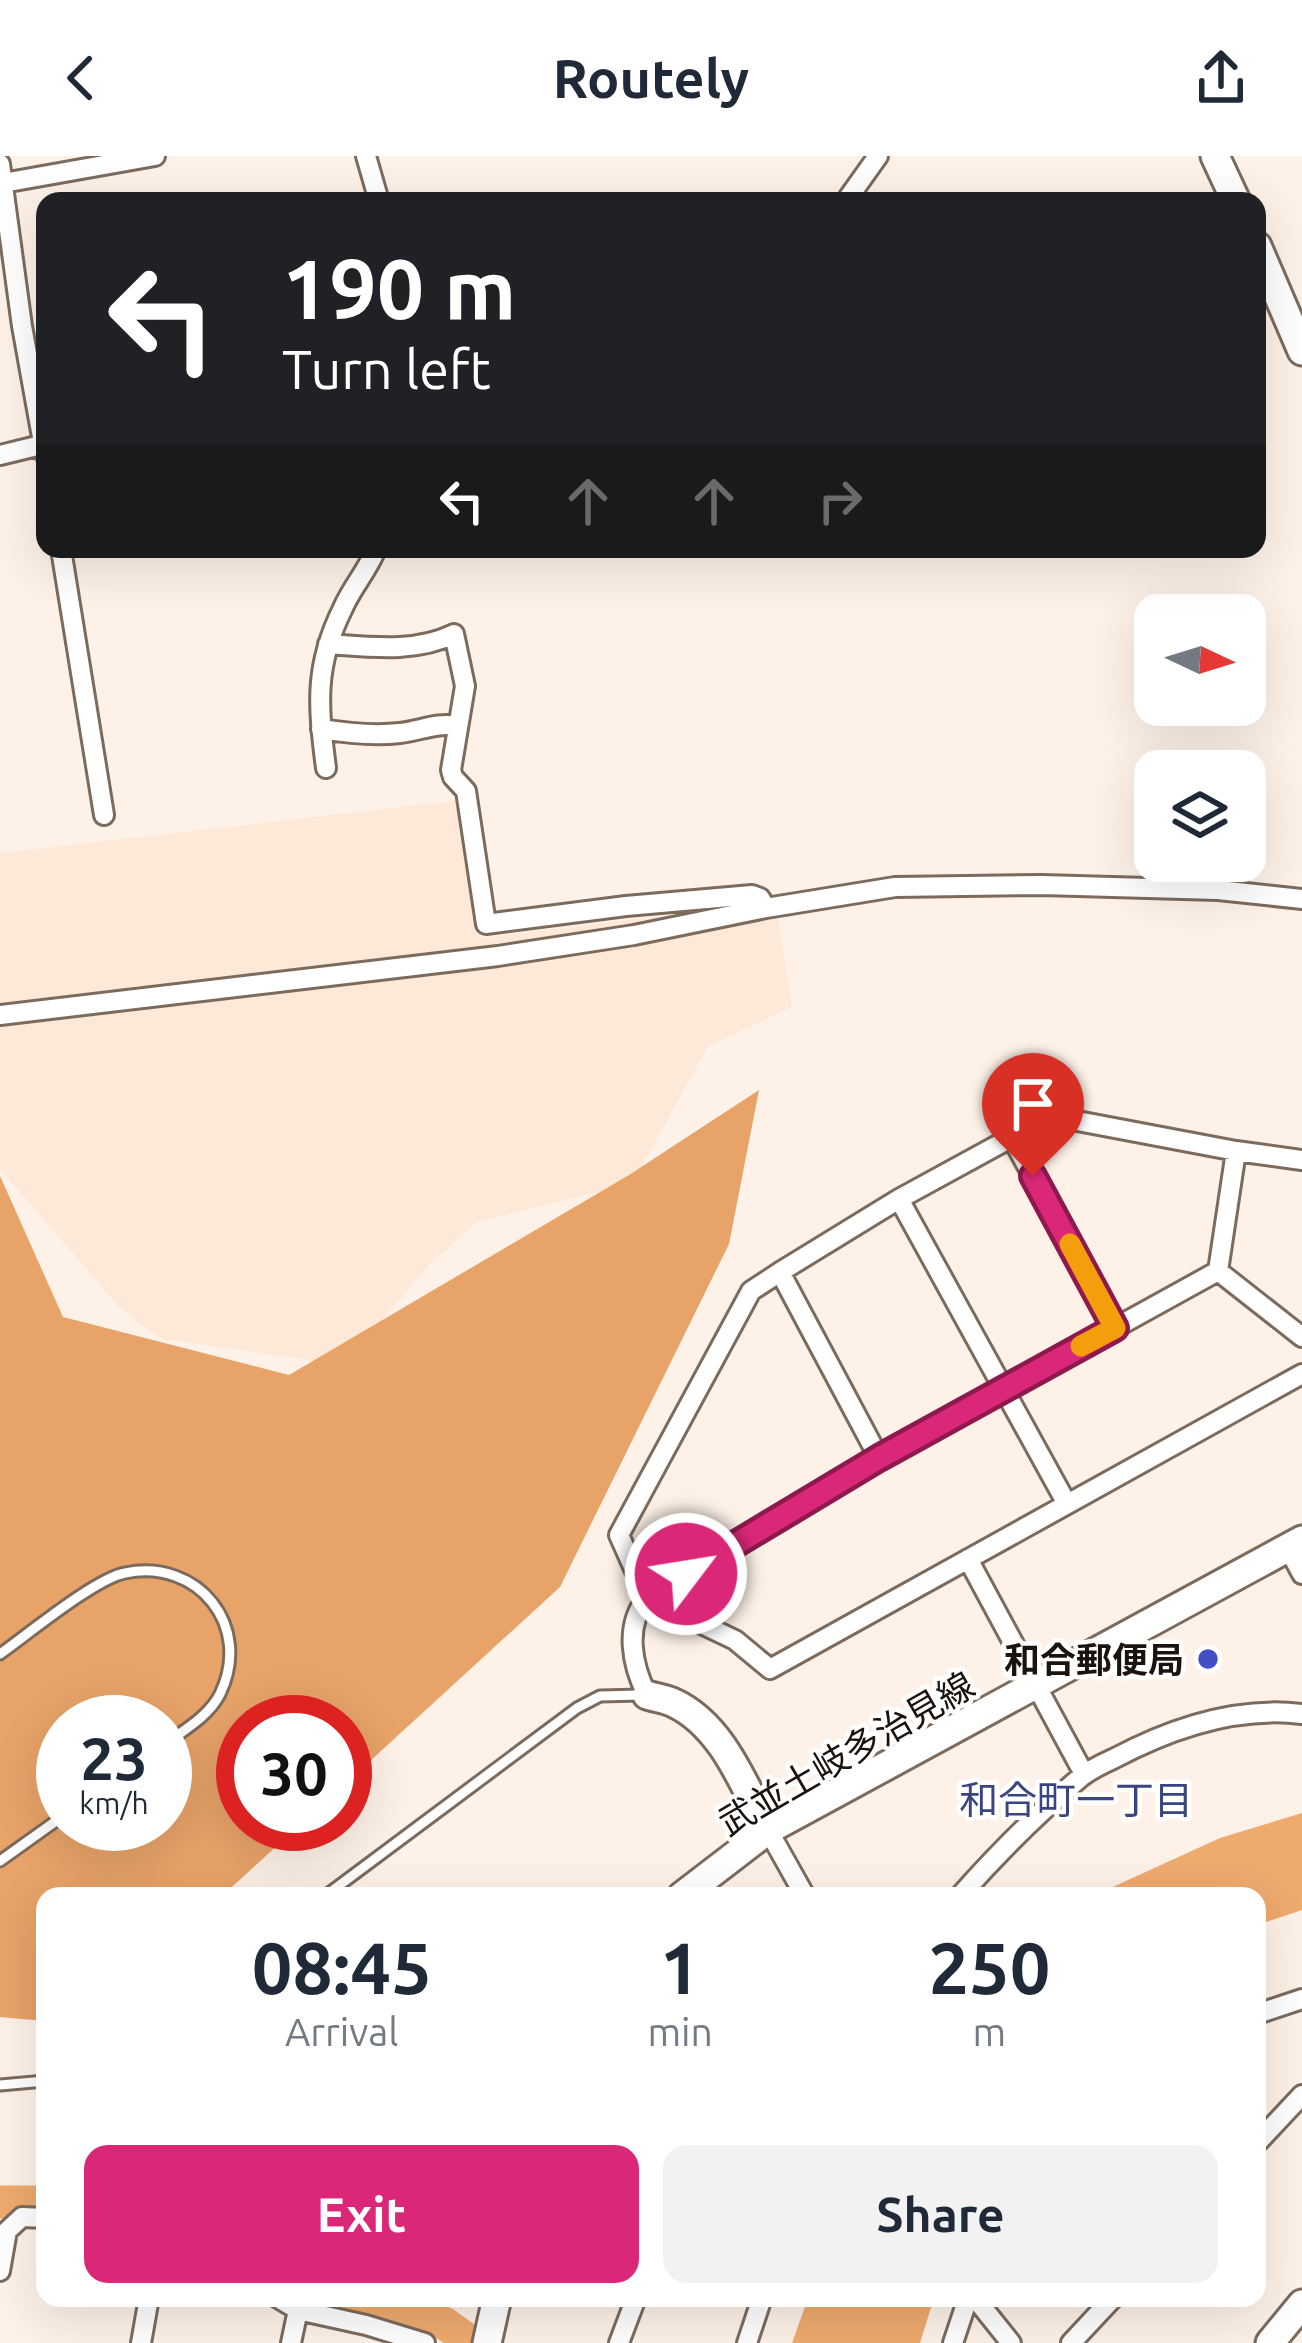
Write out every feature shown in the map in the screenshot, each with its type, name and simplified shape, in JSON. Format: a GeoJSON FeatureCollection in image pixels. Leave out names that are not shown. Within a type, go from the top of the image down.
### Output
{"type":"FeatureCollection","features":[{"type":"Feature","properties":{"kind":"main road"},"geometry":{"type":"LineString","coordinates":[[1214,156],[1232,192]]}},
{"type":"Feature","properties":{"kind":"main road"},"geometry":{"type":"LineString","coordinates":[[1266,267],[1302,351]]}},
{"type":"Feature","properties":{"kind":"main road","name":"武並土岐多治見線"},"geometry":{"type":"LineString","coordinates":[[694,1887],[768,1830],[1295,1544]]}},
{"type":"Feature","properties":{"kind":"main road"},"geometry":{"type":"LineString","coordinates":[[647,1695],[674,1703],[718,1738],[768,1830]]}},
{"type":"Feature","properties":{"kind":"main road"},"geometry":{"type":"LineString","coordinates":[[1270,2343],[1302,2304]]}},
{"type":"Feature","properties":{"kind":"main road"},"geometry":{"type":"LineString","coordinates":[[487,2343],[495,2307]]}},
{"type":"Feature","properties":{"kind":"street"},"geometry":{"type":"LineString","coordinates":[[36,403],[5,229],[2,174],[154,156]]}},
{"type":"Feature","properties":{"kind":"street"},"geometry":{"type":"LineString","coordinates":[[366,156],[377,192]]}},
{"type":"Feature","properties":{"kind":"street"},"geometry":{"type":"LineString","coordinates":[[852,192],[878,156]]}},
{"type":"Feature","properties":{"kind":"street"},"geometry":{"type":"LineString","coordinates":[[0,329],[22,326]]}},
{"type":"Feature","properties":{"kind":"street"},"geometry":{"type":"LineString","coordinates":[[0,455],[36,448]]}},
{"type":"Feature","properties":{"kind":"street"},"geometry":{"type":"LineString","coordinates":[[62,558],[104,815]]}},
{"type":"Feature","properties":{"kind":"street"},"geometry":{"type":"LineString","coordinates":[[326,768],[319,684],[343,607],[371,558]]}},
{"type":"Feature","properties":{"kind":"street"},"geometry":{"type":"LineString","coordinates":[[328,644],[408,647],[439,642],[454,634],[465,676],[451,770],[466,791],[486,925],[752,895],[766,908]]}},
{"type":"Feature","properties":{"kind":"street"},"geometry":{"type":"LineString","coordinates":[[321,729],[398,733],[458,726]]}},
{"type":"Feature","properties":{"kind":"street"},"geometry":{"type":"LineString","coordinates":[[0,1015],[498,956],[895,887],[1218,890],[1302,899]]}},
{"type":"Feature","properties":{"kind":"street"},"geometry":{"type":"LineString","coordinates":[[1302,1160],[1051,1116],[899,1199],[751,1292],[620,1535],[647,1598],[736,1640],[770,1669],[1302,1374]]}},
{"type":"Feature","properties":{"kind":"street"},"geometry":{"type":"LineString","coordinates":[[1012,1138],[1115,1328]]}},
{"type":"Feature","properties":{"kind":"street"},"geometry":{"type":"LineString","coordinates":[[1218,1271],[1236,1151]]}},
{"type":"Feature","properties":{"kind":"street"},"geometry":{"type":"LineString","coordinates":[[899,1199],[1067,1504]]}},
{"type":"Feature","properties":{"kind":"street"},"geometry":{"type":"LineString","coordinates":[[647,1695],[632,1647],[637,1610],[647,1598],[879,1458],[1218,1271]]}},
{"type":"Feature","properties":{"kind":"street"},"geometry":{"type":"LineString","coordinates":[[1218,1271],[1302,1337]]}},
{"type":"Feature","properties":{"kind":"street"},"geometry":{"type":"LineString","coordinates":[[780,1272],[879,1458]]}},
{"type":"Feature","properties":{"kind":"street"},"geometry":{"type":"LineString","coordinates":[[1295,1544],[1302,1574]]}},
{"type":"Feature","properties":{"kind":"street"},"geometry":{"type":"LineString","coordinates":[[968,1559],[1084,1774]]}},
{"type":"Feature","properties":{"kind":"street"},"geometry":{"type":"LineString","coordinates":[[968,1887],[1084,1774],[1153,1737],[1224,1716],[1302,1714]]}},
{"type":"Feature","properties":{"kind":"street"},"geometry":{"type":"LineString","coordinates":[[768,1830],[800,1887]]}},
{"type":"Feature","properties":{"kind":"street"},"geometry":{"type":"LineString","coordinates":[[1266,2011],[1302,1999]]}},
{"type":"Feature","properties":{"kind":"street"},"geometry":{"type":"LineString","coordinates":[[1266,2133],[1302,2095]]}},
{"type":"Feature","properties":{"kind":"street"},"geometry":{"type":"LineString","coordinates":[[0,2271],[7,2231],[22,2218],[36,2218]]}},
{"type":"Feature","properties":{"kind":"street"},"geometry":{"type":"LineString","coordinates":[[141,2343],[147,2307]]}},
{"type":"Feature","properties":{"kind":"street"},"geometry":{"type":"LineString","coordinates":[[293,2307],[425,2343]]}},
{"type":"Feature","properties":{"kind":"street"},"geometry":{"type":"LineString","coordinates":[[619,2343],[633,2307]]}},
{"type":"Feature","properties":{"kind":"street"},"geometry":{"type":"LineString","coordinates":[[747,2343],[759,2307]]}},
{"type":"Feature","properties":{"kind":"street"},"geometry":{"type":"LineString","coordinates":[[953,2343],[968,2307]]}},
{"type":"Feature","properties":{"kind":"street"},"geometry":{"type":"LineString","coordinates":[[980,2307],[1011,2343]]}},
{"type":"Feature","properties":{"kind":"street"},"geometry":{"type":"LineString","coordinates":[[1071,2343],[1105,2307]]}},
{"type":"Feature","properties":{"kind":"street"},"geometry":{"type":"LineString","coordinates":[[291,2343],[298,2310]]}},
{"type":"Feature","properties":{"kind":"lane"},"geometry":{"type":"LineString","coordinates":[[0,1654],[121,1573],[175,1575],[199,1587],[217,1608],[230,1635],[229,1668],[219,1698],[192,1724]]}},
{"type":"Feature","properties":{"kind":"lane"},"geometry":{"type":"LineString","coordinates":[[337,1887],[577,1708],[600,1696],[647,1695]]}},
{"type":"Feature","properties":{"kind":"lane"},"geometry":{"type":"LineString","coordinates":[[0,1861],[36,1835]]}},
{"type":"Feature","properties":{"kind":"lane"},"geometry":{"type":"LineString","coordinates":[[0,2085],[36,2082]]}},
{"type":"Feature","properties":{"kind":"shaded area"},"geometry":{"type":"Polygon","coordinates":[[[462,800],[482,938],[776,902],[792,1007],[708,1046],[632,1184],[477,1222],[425,1269],[345,1365],[162,1339],[123,1311],[0,1169],[0,853],[462,800]]]}},
{"type":"Feature","properties":{"kind":"shaded area"},"geometry":{"type":"Polygon","coordinates":[[[759,1090],[729,1244],[560,1587],[372,1759],[372,1695],[216,1695],[216,1851],[271,1851],[232,1887],[36,1887],[36,2020],[0,2017],[0,1176],[63,1317],[289,1375],[629,1175],[759,1090]]]}},
{"type":"Feature","properties":{"kind":"shaded area"},"geometry":{"type":"Polygon","coordinates":[[[1302,1813],[1302,1910],[1266,1922],[1266,1887],[1113,1887],[1220,1838],[1302,1813]]]}},
{"type":"Feature","properties":{"kind":"shaded area"},"geometry":{"type":"Polygon","coordinates":[[[805,2307],[931,2307],[920,2343],[792,2343],[805,2307]]]}},
{"type":"Feature","properties":{"kind":"waterway"},"geometry":{"type":"LineString","coordinates":[[0,2202],[36,2202]]}},
{"type":"Feature","properties":{"kind":"waterway"},"geometry":{"type":"LineString","coordinates":[[372,2307],[444,2323],[472,2343]]}},
{"type":"Feature","properties":{"kind":"slow traffic"},"geometry":{"type":"LineString","coordinates":[[1070,1244],[1115,1328],[1081,1346]]}},
{"type":"Feature","properties":{"kind":"place","name":"和合郵便局"},"geometry":{"type":"Point","coordinates":[1208,1659]}},
{"type":"Feature","properties":{"kind":"district","name":"和合町一丁目"},"geometry":{"type":"Point","coordinates":[1076,1799]}},
{"type":"Feature","properties":{"kind":"route"},"geometry":{"type":"LineString","coordinates":[[686,1574],[879,1458],[1115,1328],[1033,1176]]}}]}
